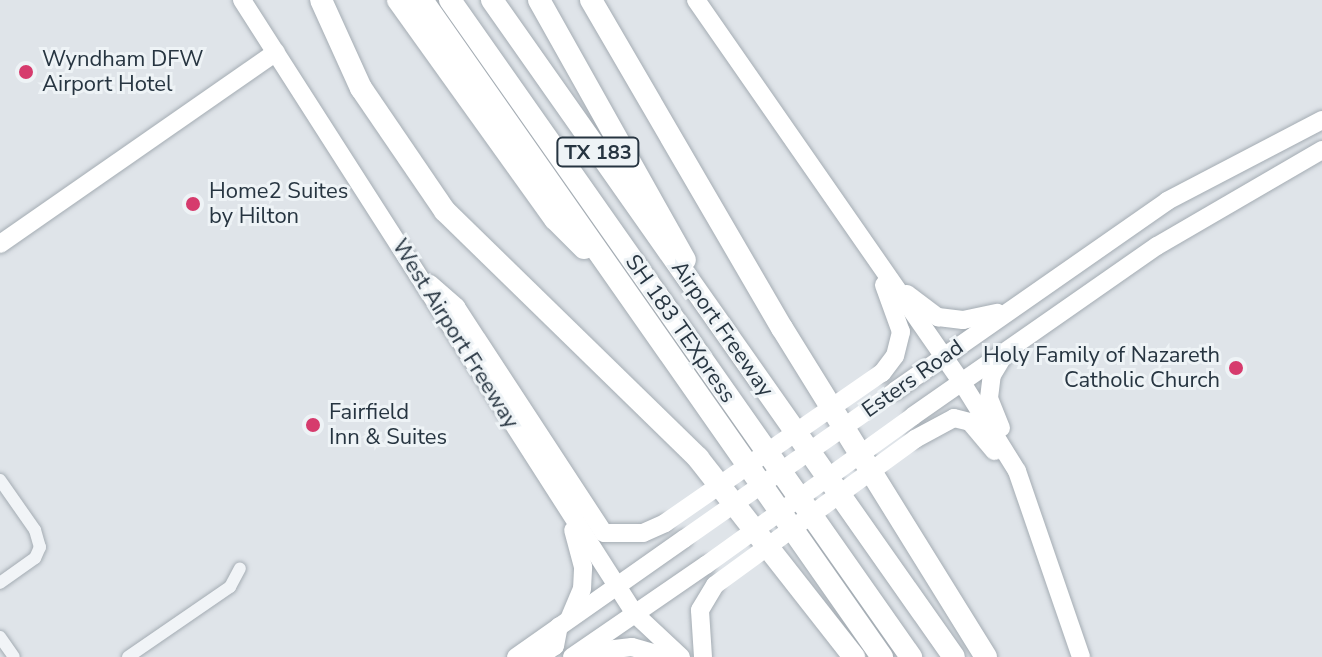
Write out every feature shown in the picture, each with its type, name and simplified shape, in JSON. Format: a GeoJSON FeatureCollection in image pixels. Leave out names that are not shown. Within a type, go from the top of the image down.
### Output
{"type":"FeatureCollection","features":[{"type":"Feature","properties":{"kind":"highway"},"geometry":{"type":"LineString","coordinates":[[321,0],[340,46],[384,126],[445,211],[698,458],[854,657]]}},
{"type":"Feature","properties":{"kind":"highway"},"geometry":{"type":"LineString","coordinates":[[398,0],[555,219],[633,299]]}},
{"type":"Feature","properties":{"kind":"highway","name":"TX 183"},"geometry":{"type":"LineString","coordinates":[[422,0],[882,657]]}},
{"type":"Feature","properties":{"kind":"highway","name":"SH 183 TEXpress"},"geometry":{"type":"LineString","coordinates":[[450,0],[911,657]]}},
{"type":"Feature","properties":{"kind":"highway","name":"SH 183 TEXpress"},"geometry":{"type":"LineString","coordinates":[[466,0],[926,657]]}},
{"type":"Feature","properties":{"kind":"highway","name":"Airport Freeway"},"geometry":{"type":"LineString","coordinates":[[492,0],[954,657]]}},
{"type":"Feature","properties":{"kind":"highway"},"geometry":{"type":"LineString","coordinates":[[539,0],[671,226],[704,303]]}},
{"type":"Feature","properties":{"kind":"highway"},"geometry":{"type":"LineString","coordinates":[[591,0],[782,328],[986,657]]}},
{"type":"Feature","properties":{"kind":"main road","name":"West Airport Freeway"},"geometry":{"type":"LineString","coordinates":[[242,0],[635,614],[681,657]]}},
{"type":"Feature","properties":{"kind":"main road"},"geometry":{"type":"LineString","coordinates":[[696,0],[961,381],[1017,471]]}},
{"type":"Feature","properties":{"kind":"main road"},"geometry":{"type":"LineString","coordinates":[[0,244],[276,52]]}},
{"type":"Feature","properties":{"kind":"main road","name":"Esters Road"},"geometry":{"type":"LineString","coordinates":[[516,657],[1167,201],[1322,120]]}},
{"type":"Feature","properties":{"kind":"main road","name":"Esters Road"},"geometry":{"type":"LineString","coordinates":[[575,655],[1157,246],[1322,150]]}},
{"type":"Feature","properties":{"kind":"main road"},"geometry":{"type":"LineString","coordinates":[[416,272],[456,307],[604,533],[643,533],[665,523],[882,373],[895,356],[901,332],[869,249]]}},
{"type":"Feature","properties":{"kind":"main road"},"geometry":{"type":"LineString","coordinates":[[893,283],[938,317],[963,320],[990,317],[1025,300]]}},
{"type":"Feature","properties":{"kind":"main road"},"geometry":{"type":"LineString","coordinates":[[1009,350],[992,375],[989,398],[1081,657]]}},
{"type":"Feature","properties":{"kind":"main road"},"geometry":{"type":"LineString","coordinates":[[703,657],[700,610],[715,585],[915,439],[954,418],[970,422],[1017,471]]}},
{"type":"Feature","properties":{"kind":"main road"},"geometry":{"type":"LineString","coordinates":[[539,657],[555,646],[582,589],[583,567],[566,508]]}},
{"type":"Feature","properties":{"kind":"main road"},"geometry":{"type":"LineString","coordinates":[[575,655],[632,647],[667,657]]}},
{"type":"Feature","properties":{"kind":"street"},"geometry":{"type":"LineString","coordinates":[[0,480],[35,530],[40,547],[35,558],[0,583]]}},
{"type":"Feature","properties":{"kind":"street"},"geometry":{"type":"LineString","coordinates":[[128,657],[230,587],[240,568]]}},
{"type":"Feature","properties":{"kind":"street"},"geometry":{"type":"LineString","coordinates":[[0,637],[14,657]]}},
{"type":"Feature","properties":{"kind":"place","name":"Wyndham DFW Airport Hotel"},"geometry":{"type":"Point","coordinates":[26,72]}},
{"type":"Feature","properties":{"kind":"place","name":"Home2 Suites by Hilton"},"geometry":{"type":"Point","coordinates":[193,204]}},
{"type":"Feature","properties":{"kind":"place","name":"Holy Family of Nazareth Catholic Church"},"geometry":{"type":"Point","coordinates":[1236,368]}},
{"type":"Feature","properties":{"kind":"place","name":"Fairfield Inn & Suites"},"geometry":{"type":"Point","coordinates":[313,425]}}]}
